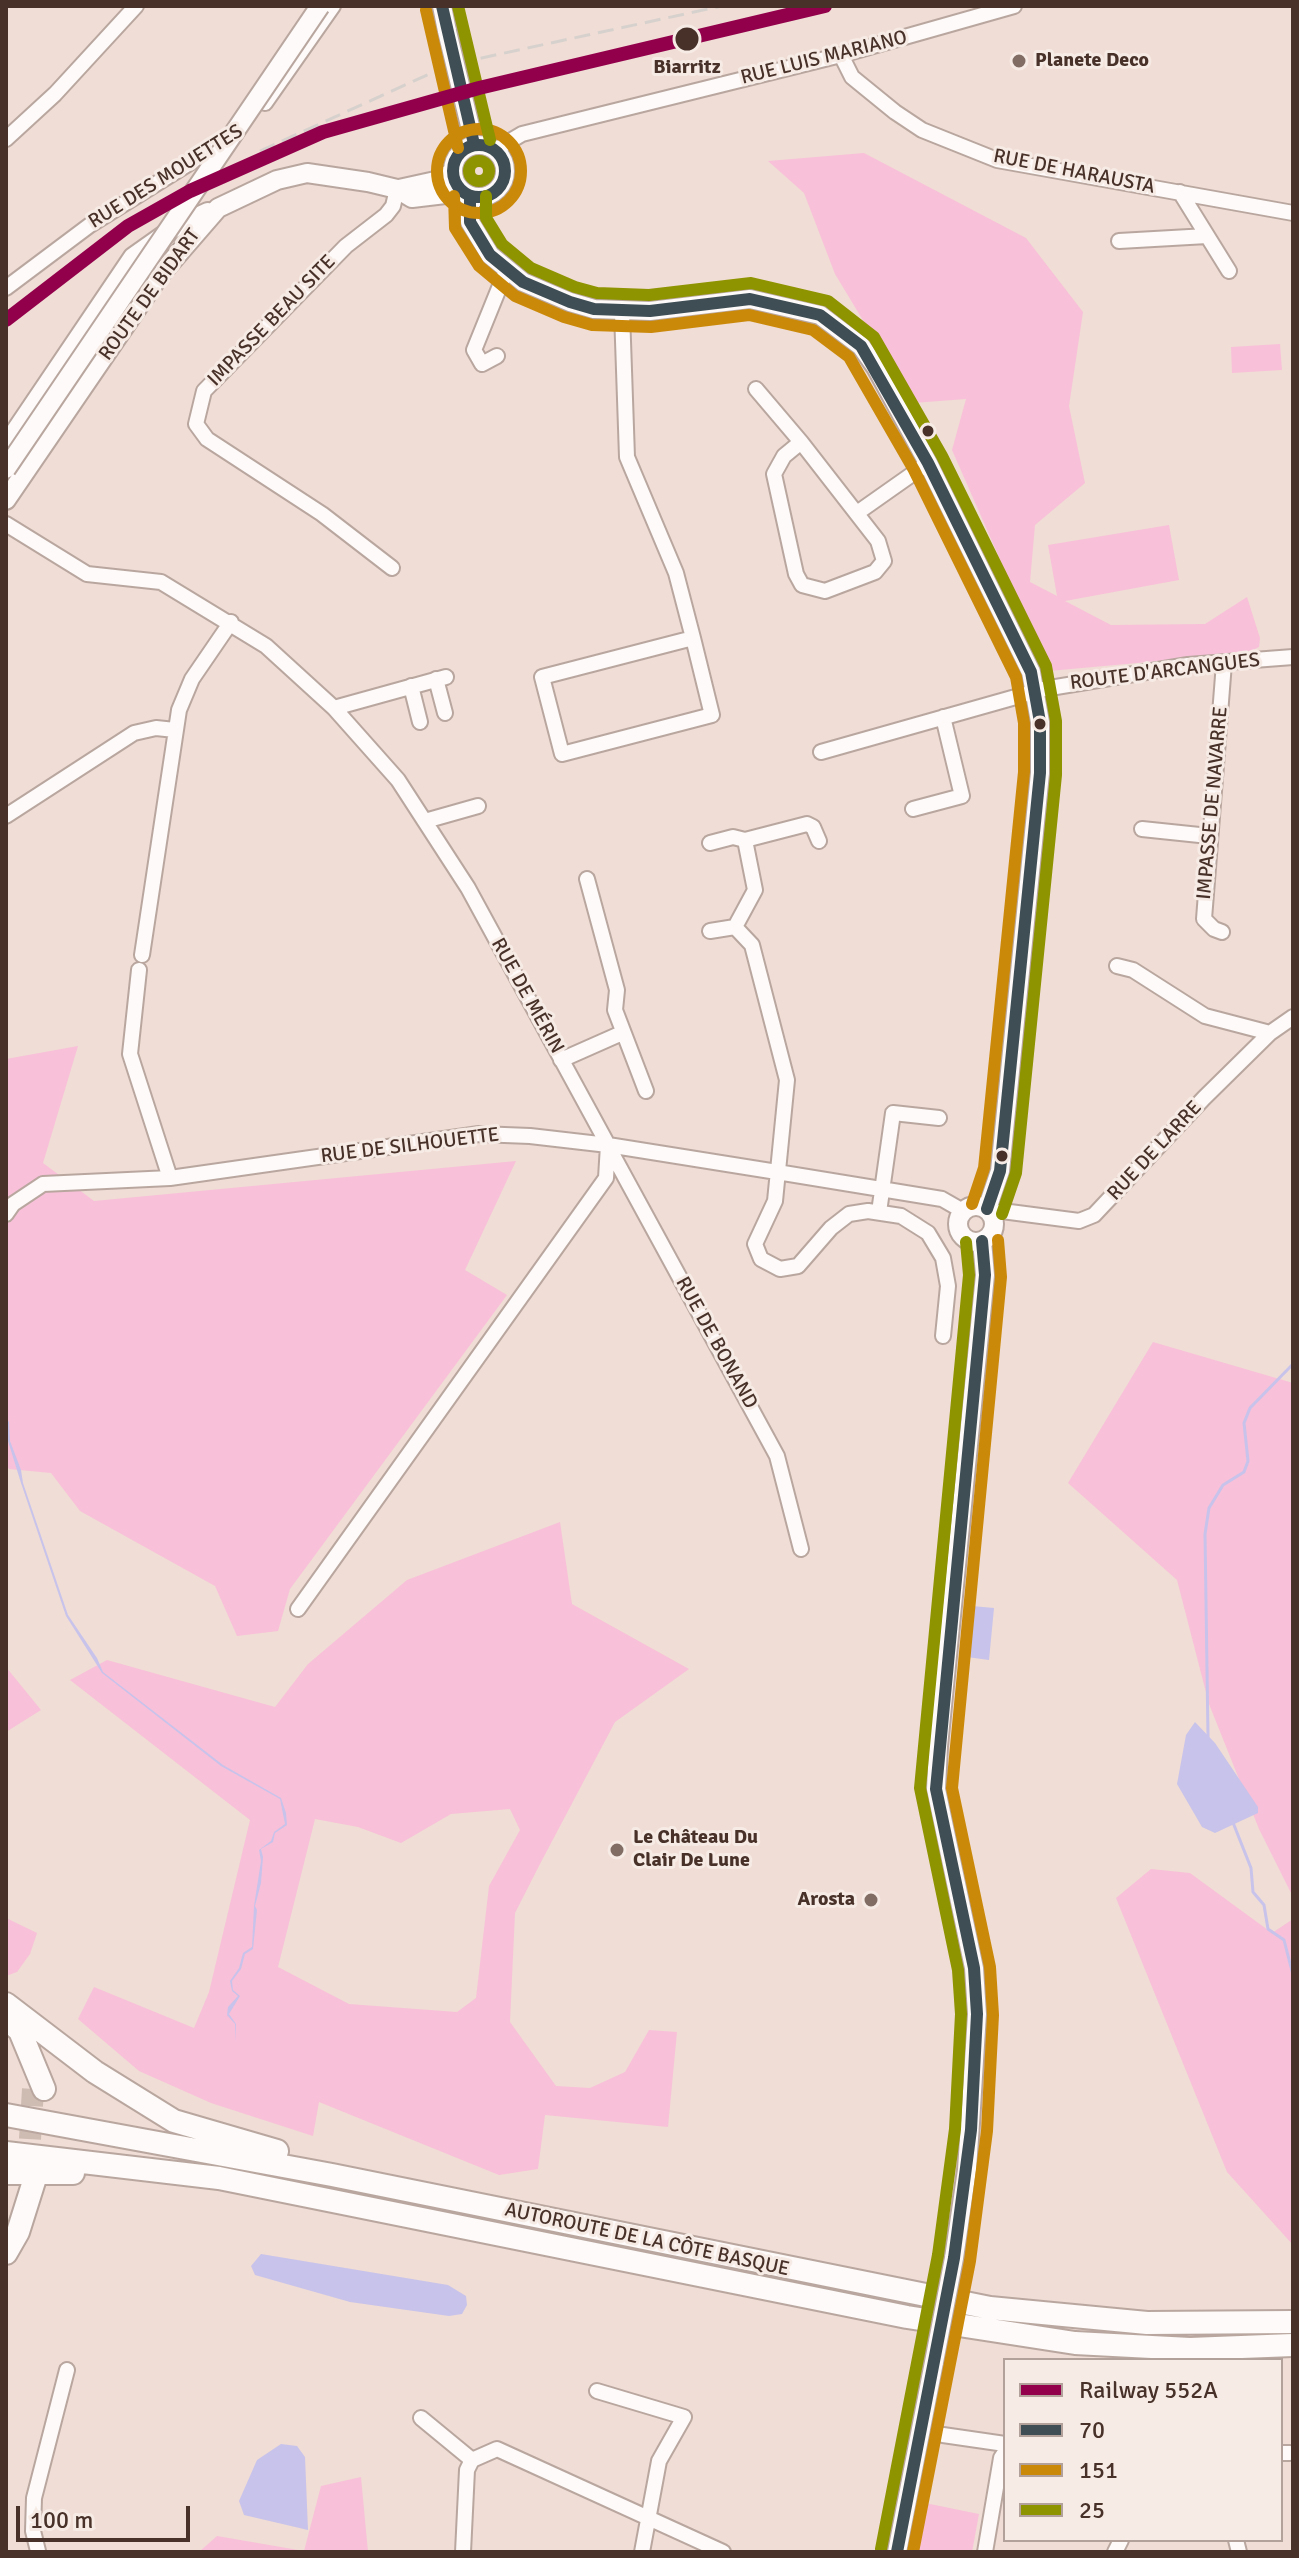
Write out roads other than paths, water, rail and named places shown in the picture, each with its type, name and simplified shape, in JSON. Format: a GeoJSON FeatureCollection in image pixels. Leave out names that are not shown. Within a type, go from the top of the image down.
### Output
{"type":"FeatureCollection","features":[{"type":"Feature","properties":{"kind":"highway"},"geometry":{"type":"LineString","coordinates":[[6,2004],[95,2072],[174,2121],[226,2139],[307,2158],[332,2175]]}},
{"type":"Feature","properties":{"kind":"highway"},"geometry":{"type":"LineString","coordinates":[[6,2018],[20,2031],[38,2089],[6,2030]]}},
{"type":"Feature","properties":{"kind":"highway","name":"AUTOROUTE DE LA CÔTE BASQUE"},"geometry":{"type":"LineString","coordinates":[[6,2115],[332,2175],[990,2308],[1147,2323],[1293,2322]]}},
{"type":"Feature","properties":{"kind":"highway","name":"AUTOROUTE DE LA CÔTE BASQUE"},"geometry":{"type":"LineString","coordinates":[[6,2153],[219,2178],[922,2320],[1075,2343],[1190,2349],[1293,2345]]}},
{"type":"Feature","properties":{"kind":"highway"},"geometry":{"type":"LineString","coordinates":[[23,2177],[56,2172],[194,2184],[219,2178]]}},
{"type":"Feature","properties":{"kind":"highway"},"geometry":{"type":"LineString","coordinates":[[6,2235],[23,2177]]}},
{"type":"Feature","properties":{"kind":"highway"},"geometry":{"type":"LineString","coordinates":[[6,2253],[18,2232],[23,2177]]}},
{"type":"Feature","properties":{"kind":"main road"},"geometry":{"type":"LineString","coordinates":[[6,469],[320,6]]}},
{"type":"Feature","properties":{"kind":"main road"},"geometry":{"type":"LineString","coordinates":[[442,6],[472,135],[495,150],[505,165],[502,184],[488,196],[466,194]]}},
{"type":"Feature","properties":{"kind":"main road"},"geometry":{"type":"LineString","coordinates":[[472,135],[456,157],[452,172],[466,194],[470,222],[477,238],[506,271],[541,291],[570,302],[622,312],[684,309],[750,299],[820,315],[861,346],[876,367],[928,463],[1037,690],[1040,773],[1000,1171],[990,1213],[994,1229],[982,1241],[970,1241],[960,1233],[958,1222],[963,1211],[978,1205],[990,1213]]}},
{"type":"Feature","properties":{"kind":"main road","name":"ROUTE DE BIDART"},"geometry":{"type":"LineString","coordinates":[[397,189],[431,182],[452,172]]}},
{"type":"Feature","properties":{"kind":"main road","name":"ROUTE DE BIDART"},"geometry":{"type":"LineString","coordinates":[[6,500],[159,276],[190,236],[218,208],[249,191],[297,174],[341,176],[397,189],[412,198],[466,194]]}},
{"type":"Feature","properties":{"kind":"main road"},"geometry":{"type":"LineString","coordinates":[[6,445],[133,257],[174,228],[218,208]]}},
{"type":"Feature","properties":{"kind":"main road"},"geometry":{"type":"LineString","coordinates":[[897,2552],[954,2258],[967,2170],[977,2014],[974,1968],[936,1789],[937,1750],[985,1275],[982,1241]]}},
{"type":"Feature","properties":{"kind":"street"},"geometry":{"type":"LineString","coordinates":[[6,139],[55,94],[136,6]]}},
{"type":"Feature","properties":{"kind":"street","name":"RUE DES MOUETTES"},"geometry":{"type":"LineString","coordinates":[[6,288],[90,225],[249,125],[333,6]]}},
{"type":"Feature","properties":{"kind":"street","name":"RUE LUIS MARIANO"},"geometry":{"type":"LineString","coordinates":[[495,150],[522,134],[841,55],[1014,6]]}},
{"type":"Feature","properties":{"kind":"street","name":"RUE DE HARAUSTA"},"geometry":{"type":"LineString","coordinates":[[841,55],[852,77],[895,112],[935,135],[1019,165],[1293,213]]}},
{"type":"Feature","properties":{"kind":"street","name":"IMPASSE BEAU SITE"},"geometry":{"type":"LineString","coordinates":[[392,568],[322,514],[207,439],[196,424],[204,391],[346,246],[386,215],[393,206],[397,189]]}},
{"type":"Feature","properties":{"kind":"street"},"geometry":{"type":"LineString","coordinates":[[1180,192],[1229,271]]}},
{"type":"Feature","properties":{"kind":"street"},"geometry":{"type":"LineString","coordinates":[[1119,241],[1207,236]]}},
{"type":"Feature","properties":{"kind":"street"},"geometry":{"type":"LineString","coordinates":[[497,356],[482,364],[474,350],[506,271]]}},
{"type":"Feature","properties":{"kind":"street"},"geometry":{"type":"LineString","coordinates":[[622,312],[627,457],[676,573],[693,638],[712,715],[562,754],[542,677],[693,638]]}},
{"type":"Feature","properties":{"kind":"street"},"geometry":{"type":"LineString","coordinates":[[756,389],[801,442],[878,541],[884,561],[875,572],[825,591],[802,585],[796,574],[774,474],[784,456],[801,442]]}},
{"type":"Feature","properties":{"kind":"street"},"geometry":{"type":"LineString","coordinates":[[857,513],[928,463]]}},
{"type":"Feature","properties":{"kind":"street","name":"RUE DE MÉRIN"},"geometry":{"type":"LineString","coordinates":[[6,524],[87,574],[161,582],[231,622],[303,676],[398,780],[425,821],[468,888],[608,1145]]}},
{"type":"Feature","properties":{"kind":"street"},"geometry":{"type":"LineString","coordinates":[[170,1178],[130,1054],[140,962],[175,730],[192,679],[231,622]]}},
{"type":"Feature","properties":{"kind":"street","name":"ROUTE D'ARCANGUES"},"geometry":{"type":"LineString","coordinates":[[821,752],[1037,690],[1123,674],[1293,657]]}},
{"type":"Feature","properties":{"kind":"street","name":"IMPASSE DE NAVARRE"},"geometry":{"type":"LineString","coordinates":[[1222,932],[1204,919],[1224,663]]}},
{"type":"Feature","properties":{"kind":"street"},"geometry":{"type":"LineString","coordinates":[[334,708],[441,678],[445,713]]}},
{"type":"Feature","properties":{"kind":"street"},"geometry":{"type":"LineString","coordinates":[[411,686],[420,722]]}},
{"type":"Feature","properties":{"kind":"street"},"geometry":{"type":"LineString","coordinates":[[913,809],[962,796],[943,717]]}},
{"type":"Feature","properties":{"kind":"street"},"geometry":{"type":"LineString","coordinates":[[6,816],[134,733],[156,728],[175,730]]}},
{"type":"Feature","properties":{"kind":"street"},"geometry":{"type":"LineString","coordinates":[[425,821],[478,806]]}},
{"type":"Feature","properties":{"kind":"street"},"geometry":{"type":"LineString","coordinates":[[710,843],[733,837],[745,840],[807,824],[813,827],[819,841]]}},
{"type":"Feature","properties":{"kind":"street"},"geometry":{"type":"LineString","coordinates":[[1142,829],[1209,836]]}},
{"type":"Feature","properties":{"kind":"street"},"geometry":{"type":"LineString","coordinates":[[710,931],[735,927],[752,902],[755,890],[745,840]]}},
{"type":"Feature","properties":{"kind":"street"},"geometry":{"type":"LineString","coordinates":[[587,879],[617,990],[615,1010],[646,1091]]}},
{"type":"Feature","properties":{"kind":"street"},"geometry":{"type":"LineString","coordinates":[[735,927],[752,945],[787,1080],[788,1095],[775,1201],[755,1244],[761,1259],[780,1269],[798,1266],[831,1228],[849,1214],[879,1212],[901,1216],[928,1233],[943,1258],[948,1286],[943,1336]]}},
{"type":"Feature","properties":{"kind":"street"},"geometry":{"type":"LineString","coordinates":[[1117,966],[1133,970],[1205,1016],[1270,1033]]}},
{"type":"Feature","properties":{"kind":"street","name":"RUE DE LARRE"},"geometry":{"type":"LineString","coordinates":[[990,1213],[1002,1211],[1079,1221],[1094,1215],[1270,1033],[1293,1017]]}},
{"type":"Feature","properties":{"kind":"street"},"geometry":{"type":"LineString","coordinates":[[561,1060],[622,1033]]}},
{"type":"Feature","properties":{"kind":"street"},"geometry":{"type":"LineString","coordinates":[[879,1212],[893,1113],[939,1118]]}},
{"type":"Feature","properties":{"kind":"street","name":"RUE DE SILHOUETTE"},"geometry":{"type":"LineString","coordinates":[[6,1214],[13,1204],[43,1184],[170,1178],[479,1134],[608,1145],[942,1199],[963,1211]]}},
{"type":"Feature","properties":{"kind":"street"},"geometry":{"type":"LineString","coordinates":[[298,1609],[606,1178],[608,1145]]}},
{"type":"Feature","properties":{"kind":"street","name":"RUE DE BONAND"},"geometry":{"type":"LineString","coordinates":[[608,1145],[777,1456],[801,1549]]}},
{"type":"Feature","properties":{"kind":"street"},"geometry":{"type":"LineString","coordinates":[[38,2552],[33,2531],[34,2498],[67,2370]]}},
{"type":"Feature","properties":{"kind":"street"},"geometry":{"type":"LineString","coordinates":[[597,2391],[684,2417],[659,2461],[642,2552]]}},
{"type":"Feature","properties":{"kind":"street"},"geometry":{"type":"LineString","coordinates":[[421,2418],[472,2460]]}},
{"type":"Feature","properties":{"kind":"street"},"geometry":{"type":"LineString","coordinates":[[943,2435],[1003,2444]]}},
{"type":"Feature","properties":{"kind":"street"},"geometry":{"type":"LineString","coordinates":[[463,2552],[466,2481],[472,2460],[487,2451],[505,2452],[723,2552]]}},
{"type":"Feature","properties":{"kind":"street"},"geometry":{"type":"LineString","coordinates":[[985,2552],[1003,2455]]}},
{"type":"Feature","properties":{"kind":"waterway"},"geometry":{"type":"LineString","coordinates":[[1208,1737],[1205,1534],[1209,1508],[1223,1485],[1244,1472],[1248,1461],[1244,1423],[1250,1408],[1293,1364]]}},
{"type":"Feature","properties":{"kind":"waterway"},"geometry":{"type":"LineString","coordinates":[[1232,1820],[1251,1868],[1253,1892],[1264,1905],[1268,1929],[1284,1940],[1293,1975]]}},
{"type":"Feature","properties":{"kind":"tunnel"},"geometry":{"type":"LineString","coordinates":[[28,2172],[33,2089]]}},
{"type":"Feature","properties":{"kind":"railway"},"geometry":{"type":"LineString","coordinates":[[260,151],[449,65],[722,6]]}},
{"type":"Feature","properties":{"kind":"rail line","name":"552A"},"geometry":{"type":"LineString","coordinates":[[6,320],[128,226],[190,191],[323,132],[479,88],[825,6]]}},
{"type":"Feature","properties":{"kind":"place","name":"Biarritz"},"geometry":{"type":"Point","coordinates":[687,39]}},
{"type":"Feature","properties":{"kind":"place","name":"Planete Deco"},"geometry":{"type":"Point","coordinates":[1019,61]}},
{"type":"Feature","properties":{"kind":"place","name":"Le Château Du Clair De Lune"},"geometry":{"type":"Point","coordinates":[617,1850]}},
{"type":"Feature","properties":{"kind":"place","name":"Arosta"},"geometry":{"type":"Point","coordinates":[871,1900]}}]}
